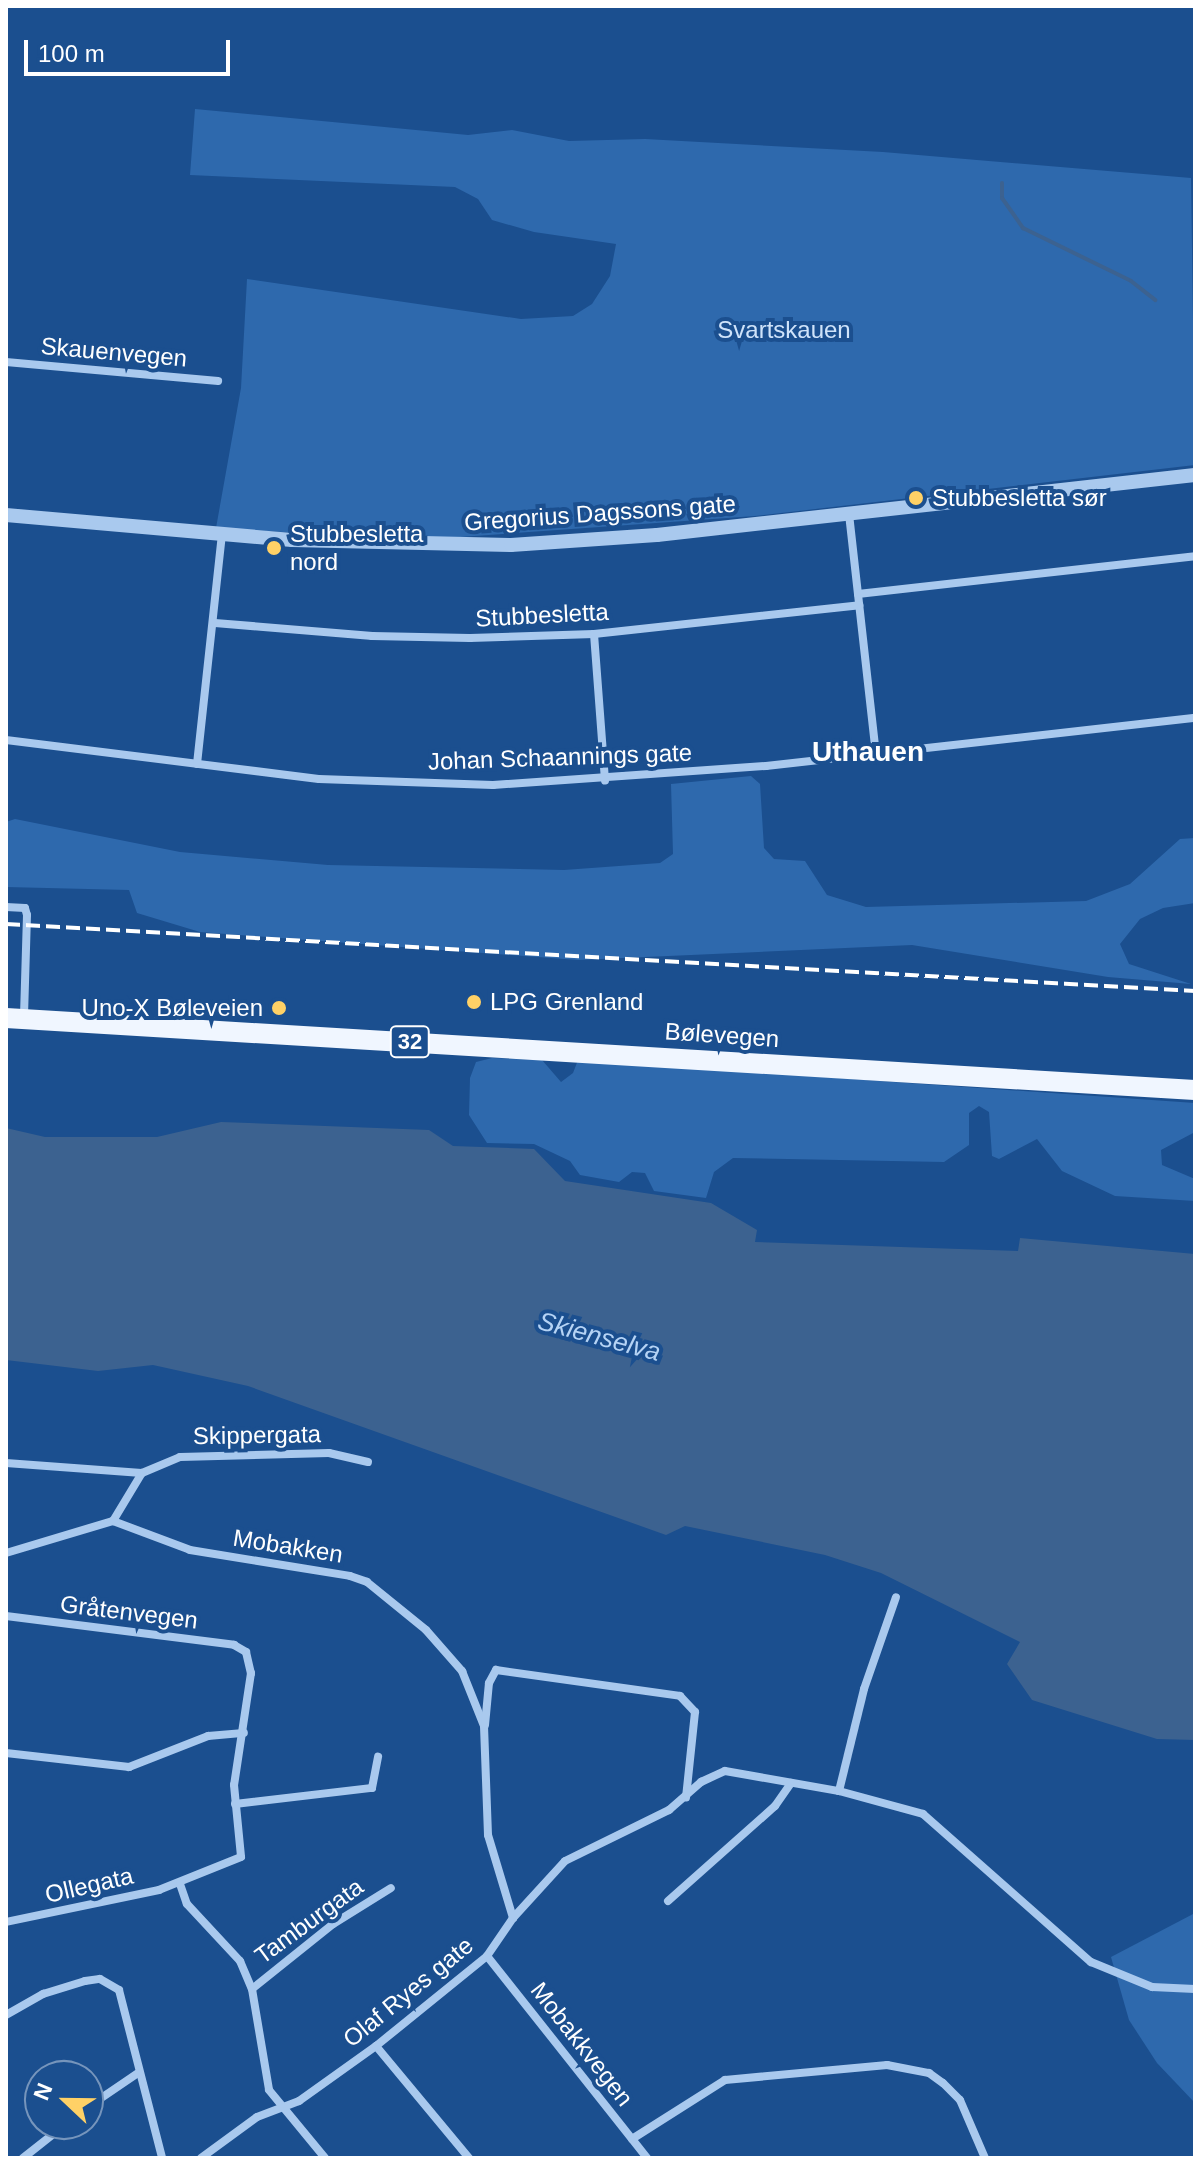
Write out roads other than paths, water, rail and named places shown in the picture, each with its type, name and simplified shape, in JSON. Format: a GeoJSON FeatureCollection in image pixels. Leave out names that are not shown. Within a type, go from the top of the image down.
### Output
{"type":"FeatureCollection","features":[{"type":"Feature","properties":{"kind":"main road","name":"Bølevegen"},"geometry":{"type":"LineString","coordinates":[[15,1018],[1195,1090]]}},
{"type":"Feature","properties":{"kind":"street","name":"Skauenvegen"},"geometry":{"type":"LineString","coordinates":[[6,362],[218,381]]}},
{"type":"Feature","properties":{"kind":"street","name":"Gregorius Dagssons gate"},"geometry":{"type":"LineString","coordinates":[[6,515],[222,534],[511,545],[849,514],[1195,475]]}},
{"type":"Feature","properties":{"kind":"street"},"geometry":{"type":"LineString","coordinates":[[849,514],[876,754]]}},
{"type":"Feature","properties":{"kind":"street"},"geometry":{"type":"LineString","coordinates":[[197,764],[215,623],[222,534]]}},
{"type":"Feature","properties":{"kind":"street"},"geometry":{"type":"LineString","coordinates":[[858,594],[1195,556]]}},
{"type":"Feature","properties":{"kind":"street","name":"Stubbesletta"},"geometry":{"type":"LineString","coordinates":[[215,623],[372,636],[594,634],[859,605]]}},
{"type":"Feature","properties":{"kind":"street"},"geometry":{"type":"LineString","coordinates":[[594,634],[605,781]]}},
{"type":"Feature","properties":{"kind":"street","name":"Johan Schaannings gate"},"geometry":{"type":"LineString","coordinates":[[6,740],[319,779],[493,785],[605,781],[1195,718]]}},
{"type":"Feature","properties":{"kind":"street"},"geometry":{"type":"LineString","coordinates":[[6,907],[25,908],[27,915],[15,1018]]}},
{"type":"Feature","properties":{"kind":"street","name":"Skippergata"},"geometry":{"type":"LineString","coordinates":[[6,1463],[142,1473],[180,1457],[329,1453],[368,1462]]}},
{"type":"Feature","properties":{"kind":"street"},"geometry":{"type":"LineString","coordinates":[[6,1553],[113,1521],[142,1473]]}},
{"type":"Feature","properties":{"kind":"street","name":"Mobakken"},"geometry":{"type":"LineString","coordinates":[[113,1521],[190,1550],[367,1582],[447,1650],[462,1671],[484,1726]]}},
{"type":"Feature","properties":{"kind":"street"},"geometry":{"type":"LineString","coordinates":[[839,1791],[864,1689],[896,1597]]}},
{"type":"Feature","properties":{"kind":"street","name":"Gråtenvegen"},"geometry":{"type":"LineString","coordinates":[[6,1616],[234,1645],[246,1652],[251,1673],[244,1733]]}},
{"type":"Feature","properties":{"kind":"street","name":"Mobakken"},"geometry":{"type":"LineString","coordinates":[[513,1918],[488,1835],[484,1726],[489,1683],[496,1670],[686,1698],[694,1708],[686,1798]]}},
{"type":"Feature","properties":{"kind":"street"},"geometry":{"type":"LineString","coordinates":[[6,1753],[129,1767],[208,1736],[244,1733],[235,1804],[372,1788],[378,1757]]}},
{"type":"Feature","properties":{"kind":"street","name":"Olaf Ryes gate"},"geometry":{"type":"LineString","coordinates":[[201,2158],[257,2117],[299,2101],[376,2046],[487,1956],[513,1918],[565,1861],[585,1847],[686,1798],[701,1782],[725,1771],[839,1791],[923,1814],[1091,1962],[1152,1987],[1195,1989]]}},
{"type":"Feature","properties":{"kind":"street"},"geometry":{"type":"LineString","coordinates":[[668,1901],[775,1806],[791,1783]]}},
{"type":"Feature","properties":{"kind":"street","name":"Ollegata"},"geometry":{"type":"LineString","coordinates":[[6,1922],[180,1884],[241,1857],[235,1804]]}},
{"type":"Feature","properties":{"kind":"street","name":"Tamburgata"},"geometry":{"type":"LineString","coordinates":[[180,1884],[187,1904],[240,1961],[252,1989],[269,2090],[325,2158]]}},
{"type":"Feature","properties":{"kind":"street","name":"Tamburgata"},"geometry":{"type":"LineString","coordinates":[[252,1989],[333,1924],[391,1888]]}},
{"type":"Feature","properties":{"kind":"street","name":"Mobakkvegen"},"geometry":{"type":"LineString","coordinates":[[487,1956],[647,2158]]}},
{"type":"Feature","properties":{"kind":"street"},"geometry":{"type":"LineString","coordinates":[[6,2015],[43,1994],[85,1981],[111,1983],[122,1999],[138,2073],[162,2158]]}},
{"type":"Feature","properties":{"kind":"street"},"geometry":{"type":"LineString","coordinates":[[376,2046],[469,2158]]}},
{"type":"Feature","properties":{"kind":"street"},"geometry":{"type":"LineString","coordinates":[[632,2139],[725,2080],[887,2065],[929,2073],[943,2083],[960,2100],[985,2158]]}},
{"type":"Feature","properties":{"kind":"street"},"geometry":{"type":"LineString","coordinates":[[104,2096],[138,2073]]}},
{"type":"Feature","properties":{"kind":"street"},"geometry":{"type":"LineString","coordinates":[[23,2158],[46,2140]]}},
{"type":"Feature","properties":{"kind":"water","name":"Skienselva"},"geometry":{"type":"Polygon","coordinates":[[[221,1122],[429,1130],[453,1146],[534,1149],[565,1181],[711,1203],[757,1230],[755,1242],[1018,1251],[1020,1238],[1195,1254],[1195,1740],[1157,1739],[1032,1700],[1007,1664],[1020,1642],[881,1573],[825,1555],[685,1526],[666,1535],[248,1386],[153,1365],[98,1371],[6,1360],[6,1128],[45,1137],[157,1137],[221,1122]]]}},
{"type":"Feature","properties":{"kind":"waterway"},"geometry":{"type":"LineString","coordinates":[[1002,183],[1002,198],[1023,228],[1131,281],[1155,300]]}},
{"type":"Feature","properties":{"kind":"railway"},"geometry":{"type":"LineString","coordinates":[[6,924],[1195,991]]}},
{"type":"Feature","properties":{"kind":"place","name":"Stubbesletta sør"},"geometry":{"type":"Point","coordinates":[916,498]}},
{"type":"Feature","properties":{"kind":"place","name":"Stubbesletta nord"},"geometry":{"type":"Point","coordinates":[274,548]}},
{"type":"Feature","properties":{"kind":"place","name":"LPG Grenland"},"geometry":{"type":"Point","coordinates":[474,1002]}},
{"type":"Feature","properties":{"kind":"place","name":"Uno-X Bøleveien"},"geometry":{"type":"Point","coordinates":[279,1008]}},
{"type":"Feature","properties":{"kind":"district","name":"Uthauen"},"geometry":{"type":"Point","coordinates":[868,752]}},
{"type":"Feature","properties":{"kind":"park label","name":"Svartskauen"},"geometry":{"type":"Point","coordinates":[784,330]}}]}
